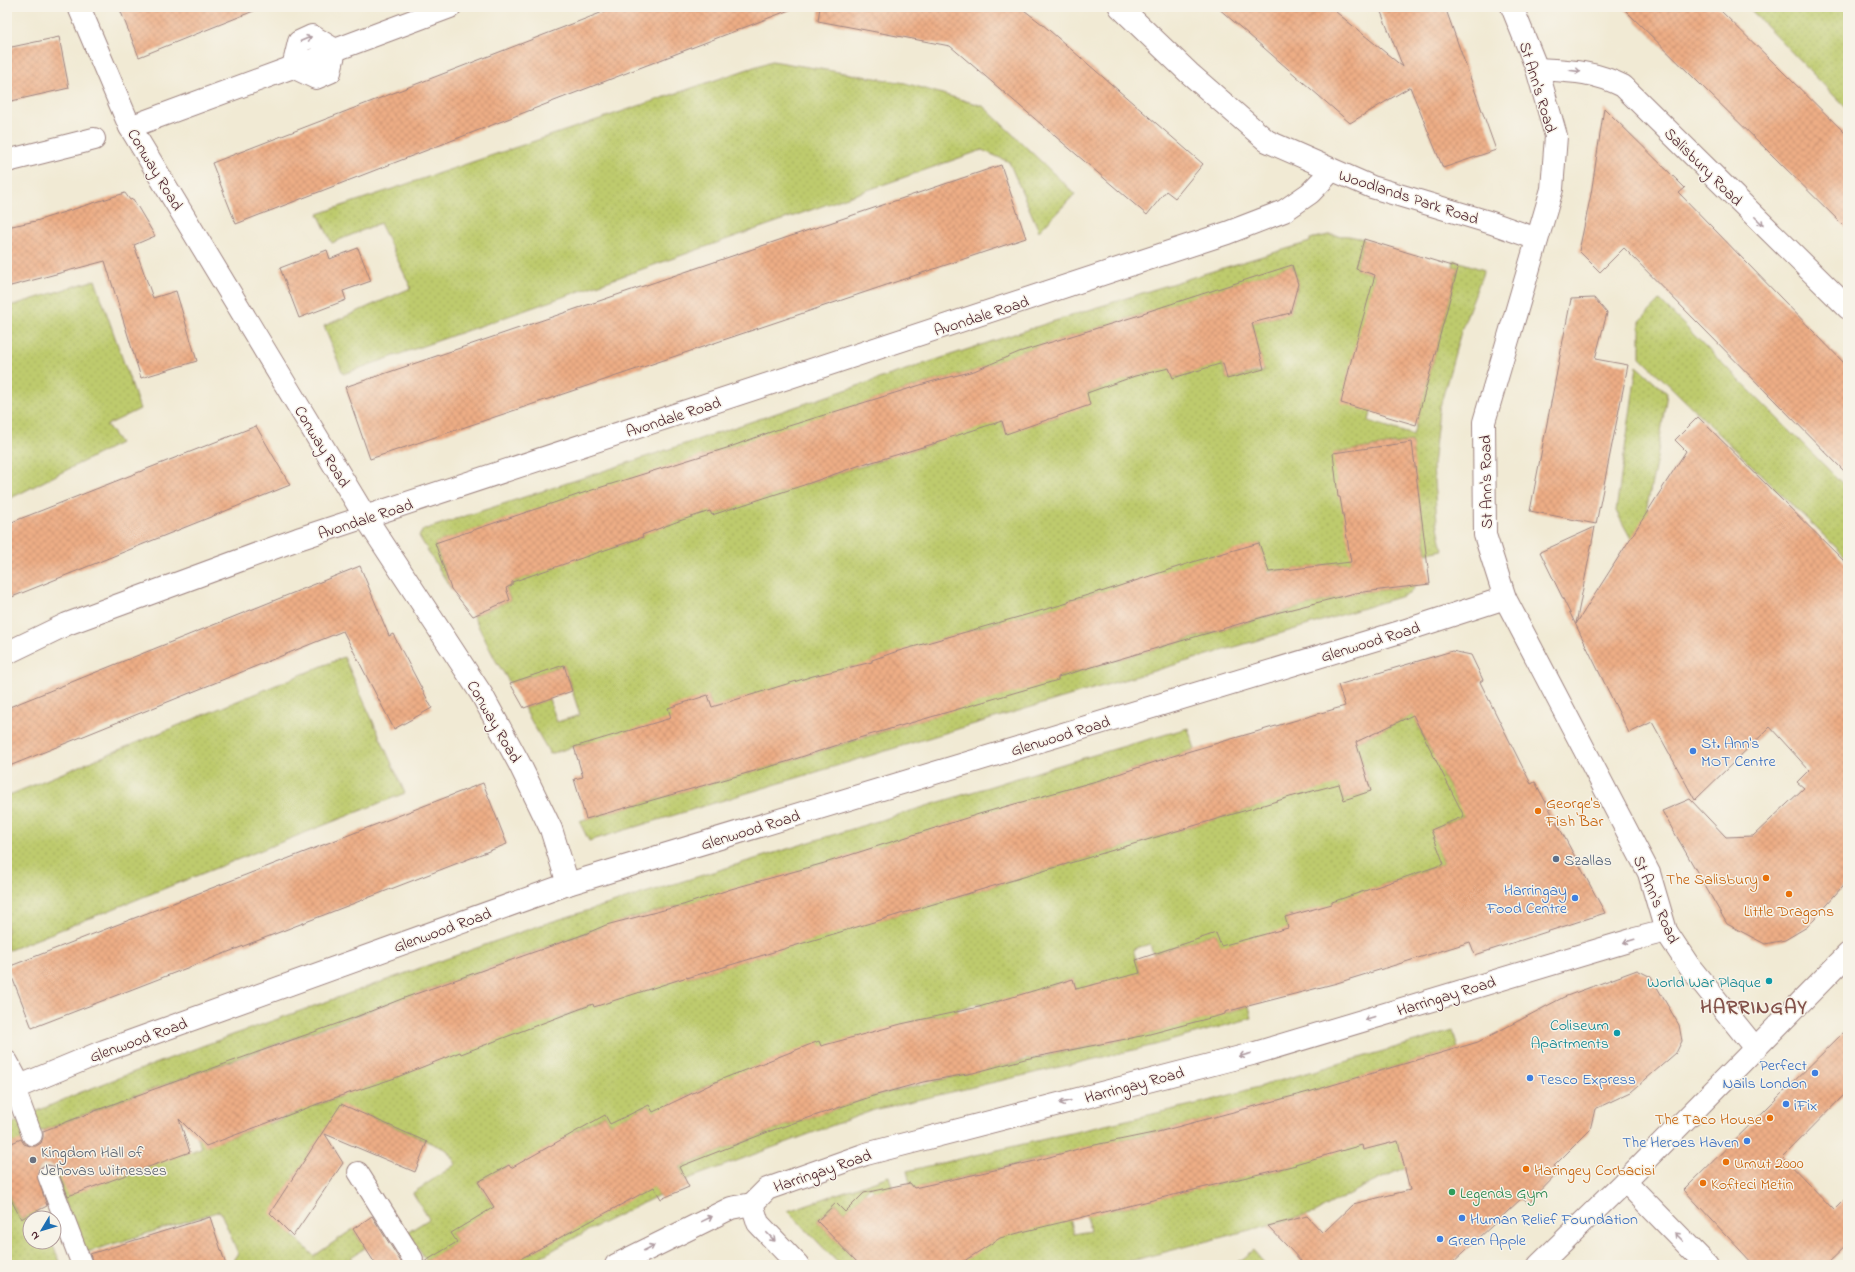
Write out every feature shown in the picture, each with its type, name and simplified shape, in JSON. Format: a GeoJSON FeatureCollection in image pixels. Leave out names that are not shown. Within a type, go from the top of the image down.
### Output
{"type":"FeatureCollection","features":[{"type":"Feature","properties":{"kind":"street","name":"Conway Road"},"geometry":{"type":"LineString","coordinates":[[79,7],[130,127],[366,518],[478,689],[519,763],[551,829],[568,884]]}},
{"type":"Feature","properties":{"kind":"street"},"geometry":{"type":"LineString","coordinates":[[335,50],[450,7]]}},
{"type":"Feature","properties":{"kind":"street","name":"Woodlands Park Road"},"geometry":{"type":"LineString","coordinates":[[1120,7],[1189,73],[1267,141],[1372,187],[1492,223],[1537,239]]}},
{"type":"Feature","properties":{"kind":"street","name":"St Ann's Road"},"geometry":{"type":"LineString","coordinates":[[1512,7],[1537,68],[1556,136],[1552,190],[1484,422],[1485,535],[1505,598],[1649,873],[1666,931],[1689,966],[1756,1048]]}},
{"type":"Feature","properties":{"kind":"street"},"geometry":{"type":"LineString","coordinates":[[293,67],[300,42],[312,36],[335,50]]}},
{"type":"Feature","properties":{"kind":"street"},"geometry":{"type":"LineString","coordinates":[[130,127],[293,67],[316,78],[325,75],[330,72],[335,50]]}},
{"type":"Feature","properties":{"kind":"street","name":"Salisbury Road"},"geometry":{"type":"LineString","coordinates":[[1537,68],[1576,71],[1599,75],[1623,86],[1848,308]]}},
{"type":"Feature","properties":{"kind":"street"},"geometry":{"type":"LineString","coordinates":[[7,161],[94,138]]}},
{"type":"Feature","properties":{"kind":"street","name":"Avondale Road"},"geometry":{"type":"LineString","coordinates":[[7,653],[67,624],[298,540],[1228,233],[1284,211],[1310,192],[1332,170]]}},
{"type":"Feature","properties":{"kind":"street","name":"Glenwood Road"},"geometry":{"type":"LineString","coordinates":[[14,1090],[104,1051],[568,884],[1392,635],[1505,598]]}},
{"type":"Feature","properties":{"kind":"street","name":"Harringay Road"},"geometry":{"type":"LineString","coordinates":[[752,1204],[767,1189],[866,1154],[1252,1054],[1634,939],[1666,931]]}},
{"type":"Feature","properties":{"kind":"street"},"geometry":{"type":"LineString","coordinates":[[1539,1265],[1625,1181],[1848,954]]}},
{"type":"Feature","properties":{"kind":"street"},"geometry":{"type":"LineString","coordinates":[[7,1062],[14,1090]]}},
{"type":"Feature","properties":{"kind":"street"},"geometry":{"type":"LineString","coordinates":[[1625,1181],[1707,1265]]}},
{"type":"Feature","properties":{"kind":"street"},"geometry":{"type":"LineString","coordinates":[[616,1265],[731,1208],[752,1204],[758,1223],[798,1265]]}},
{"type":"Feature","properties":{"kind":"lane"},"geometry":{"type":"LineString","coordinates":[[14,1090],[32,1135]]}},
{"type":"Feature","properties":{"kind":"lane"},"geometry":{"type":"LineString","coordinates":[[358,1172],[414,1259]]}},
{"type":"Feature","properties":{"kind":"lane"},"geometry":{"type":"LineString","coordinates":[[48,1176],[82,1265]]}},
{"type":"Feature","properties":{"kind":"green space"},"geometry":{"type":"Polygon","coordinates":[[[1748,7],[1848,7],[1848,110],[1748,7]]]}},
{"type":"Feature","properties":{"kind":"green space"},"geometry":{"type":"Polygon","coordinates":[[[772,61],[905,83],[983,106],[1075,194],[1039,231],[1009,162],[982,150],[343,374],[324,326],[411,288],[380,223],[332,243],[318,214],[772,61]]]}},
{"type":"Feature","properties":{"kind":"green space"},"geometry":{"type":"Polygon","coordinates":[[[1329,235],[1349,236],[1364,239],[1356,269],[1375,275],[1369,303],[1346,385],[1371,412],[1369,421],[1413,435],[1458,268],[1453,266],[1454,260],[1484,270],[1462,328],[1439,410],[1433,466],[1437,522],[1443,550],[1427,553],[1414,470],[1412,441],[1334,453],[1337,478],[1372,493],[1352,562],[1281,571],[1268,570],[1259,543],[1110,618],[1100,591],[1068,601],[1076,627],[1062,632],[1053,607],[1017,617],[1025,644],[1002,621],[969,630],[978,657],[968,660],[959,634],[872,660],[879,687],[864,691],[854,666],[722,704],[722,735],[708,695],[680,747],[589,742],[550,754],[524,708],[549,699],[557,722],[580,715],[564,665],[510,683],[496,661],[473,616],[510,600],[506,588],[512,585],[512,582],[545,570],[609,532],[615,547],[643,537],[637,522],[664,526],[690,517],[707,500],[712,515],[739,506],[755,484],[762,499],[789,490],[802,468],[808,484],[851,469],[846,453],[851,452],[856,468],[885,459],[899,437],[904,453],[936,443],[931,427],[996,405],[1006,433],[1059,416],[1087,393],[1102,388],[1097,371],[1121,380],[1150,372],[1163,350],[1173,378],[1208,367],[1214,334],[1227,379],[1264,371],[1252,323],[1290,313],[1298,284],[1293,265],[1023,351],[974,371],[926,383],[435,543],[451,589],[419,536],[423,530],[985,344],[1310,242],[1310,239],[1329,235]]]}},
{"type":"Feature","properties":{"kind":"green space"},"geometry":{"type":"Polygon","coordinates":[[[95,280],[140,409],[107,425],[120,443],[7,500],[7,307],[95,280]]]}},
{"type":"Feature","properties":{"kind":"green space"},"geometry":{"type":"Polygon","coordinates":[[[1660,301],[1848,489],[1848,559],[1640,357],[1640,321],[1660,301]]]}},
{"type":"Feature","properties":{"kind":"green space"},"geometry":{"type":"Polygon","coordinates":[[[1637,366],[1667,393],[1657,458],[1647,506],[1711,648],[1709,684],[1616,511],[1637,366]]]}},
{"type":"Feature","properties":{"kind":"green space"},"geometry":{"type":"Polygon","coordinates":[[[1415,586],[1409,594],[1299,628],[971,725],[589,841],[579,821],[786,762],[1058,677],[1293,609],[1355,593],[1415,586]]]}},
{"type":"Feature","properties":{"kind":"green space"},"geometry":{"type":"Polygon","coordinates":[[[344,657],[405,793],[7,951],[7,796],[344,657]]]}},
{"type":"Feature","properties":{"kind":"green space"},"geometry":{"type":"Polygon","coordinates":[[[1440,702],[1416,721],[1432,754],[1460,742],[1469,760],[1442,773],[1459,806],[1488,793],[1492,803],[1432,830],[1444,864],[1379,886],[1391,922],[1366,892],[1332,902],[1343,938],[1319,908],[1285,917],[1295,951],[1228,968],[1216,933],[1153,954],[1150,944],[1133,949],[1144,987],[1081,1004],[1073,979],[1042,988],[1048,1011],[1002,1000],[990,1004],[995,1022],[987,1024],[981,1003],[957,1009],[963,1031],[953,1034],[948,1014],[915,1021],[713,1083],[683,1097],[664,1135],[649,1105],[621,1119],[625,1154],[605,1115],[574,1132],[593,1168],[531,1201],[509,1165],[478,1182],[501,1219],[464,1225],[451,1233],[457,1242],[426,1261],[408,1232],[429,1219],[413,1193],[456,1164],[447,1150],[364,1114],[356,1113],[319,1138],[271,1213],[314,1256],[353,1229],[365,1248],[351,1257],[356,1265],[230,1265],[238,1253],[220,1211],[84,1253],[54,1172],[69,1167],[187,1153],[201,1148],[192,1122],[218,1141],[250,1130],[241,1104],[257,1098],[268,1124],[296,1113],[287,1087],[305,1080],[315,1106],[346,1094],[354,1063],[364,1088],[395,1077],[549,992],[558,1018],[586,1007],[579,982],[678,951],[687,978],[869,922],[874,893],[883,919],[1256,807],[1248,780],[1339,781],[1344,800],[1371,791],[1356,742],[1440,702]]]}},
{"type":"Feature","properties":{"kind":"green space"},"geometry":{"type":"Polygon","coordinates":[[[1188,728],[1195,749],[1100,780],[953,823],[855,854],[683,905],[634,917],[585,933],[114,1103],[39,1132],[33,1113],[79,1093],[202,1046],[541,925],[1066,763],[1188,728]]]}},
{"type":"Feature","properties":{"kind":"green space"},"geometry":{"type":"Polygon","coordinates":[[[1249,1006],[1252,1018],[1155,1045],[874,1110],[685,1180],[680,1167],[773,1130],[873,1096],[999,1066],[1153,1033],[1249,1006]]]}},
{"type":"Feature","properties":{"kind":"green space"},"geometry":{"type":"Polygon","coordinates":[[[1453,1031],[1458,1048],[1310,1092],[1185,1125],[915,1188],[910,1183],[907,1171],[1209,1101],[1453,1031]]]}},
{"type":"Feature","properties":{"kind":"green space"},"geometry":{"type":"Polygon","coordinates":[[[18,1121],[27,1138],[7,1147],[7,1126],[18,1121]]]}},
{"type":"Feature","properties":{"kind":"green space"},"geometry":{"type":"Polygon","coordinates":[[[1354,1122],[1362,1146],[1396,1137],[1440,1151],[1363,1187],[1315,1213],[1115,1265],[965,1265],[954,1254],[990,1235],[1069,1213],[1074,1234],[1090,1231],[1081,1192],[1107,1211],[1138,1204],[1133,1182],[1157,1198],[1191,1191],[1185,1167],[1210,1186],[1244,1178],[1238,1155],[1255,1150],[1262,1174],[1295,1165],[1289,1141],[1354,1122]]]}},
{"type":"Feature","properties":{"kind":"green space"},"geometry":{"type":"Polygon","coordinates":[[[889,1176],[892,1187],[884,1201],[870,1187],[845,1212],[836,1203],[817,1221],[860,1265],[840,1265],[788,1211],[889,1176]]]}},
{"type":"Feature","properties":{"kind":"green space"},"geometry":{"type":"Polygon","coordinates":[[[654,1186],[659,1195],[589,1230],[526,1265],[509,1265],[654,1186]]]}},
{"type":"Feature","properties":{"kind":"green space"},"geometry":{"type":"Polygon","coordinates":[[[7,1193],[22,1218],[22,1250],[55,1250],[60,1261],[53,1265],[7,1265],[7,1193]]]}},
{"type":"Feature","properties":{"kind":"green space"},"geometry":{"type":"Polygon","coordinates":[[[1253,1250],[1266,1265],[1234,1265],[1253,1250]]]}},
{"type":"Feature","properties":{"kind":"building"},"geometry":{"type":"Polygon","coordinates":[[[119,7],[260,7],[261,8],[139,57],[119,7]]]}},
{"type":"Feature","properties":{"kind":"building"},"geometry":{"type":"Polygon","coordinates":[[[616,7],[792,7],[792,9],[236,224],[212,163],[616,7]]]}},
{"type":"Feature","properties":{"kind":"building"},"geometry":{"type":"Polygon","coordinates":[[[820,7],[1020,7],[1042,24],[1203,164],[1175,198],[1166,191],[1147,215],[950,46],[818,21],[820,7]]]}},
{"type":"Feature","properties":{"kind":"building"},"geometry":{"type":"Polygon","coordinates":[[[1217,7],[1330,7],[1403,67],[1379,7],[1445,7],[1496,150],[1443,168],[1410,87],[1350,123],[1217,7]]]}},
{"type":"Feature","properties":{"kind":"building"},"geometry":{"type":"Polygon","coordinates":[[[1622,7],[1717,7],[1848,136],[1848,230],[1622,7]]]}},
{"type":"Feature","properties":{"kind":"building"},"geometry":{"type":"Polygon","coordinates":[[[59,37],[69,88],[7,102],[7,48],[59,37]]]}},
{"type":"Feature","properties":{"kind":"building"},"geometry":{"type":"Polygon","coordinates":[[[1604,108],[1685,188],[1679,193],[1848,367],[1848,475],[1624,248],[1600,272],[1579,251],[1591,194],[1604,108]]]}},
{"type":"Feature","properties":{"kind":"building"},"geometry":{"type":"Polygon","coordinates":[[[1001,165],[1026,238],[370,459],[345,387],[1001,165]]]}},
{"type":"Feature","properties":{"kind":"building"},"geometry":{"type":"Polygon","coordinates":[[[125,193],[130,200],[133,199],[155,236],[134,245],[153,298],[176,291],[197,361],[141,378],[105,261],[7,287],[7,227],[36,221],[125,193]]]}},
{"type":"Feature","properties":{"kind":"building"},"geometry":{"type":"Polygon","coordinates":[[[1364,239],[1458,268],[1416,425],[1341,403],[1375,275],[1356,269],[1364,239]]]}},
{"type":"Feature","properties":{"kind":"building"},"geometry":{"type":"Polygon","coordinates":[[[358,248],[371,281],[343,291],[346,300],[299,318],[280,268],[327,250],[330,259],[358,248]]]}},
{"type":"Feature","properties":{"kind":"building"},"geometry":{"type":"Polygon","coordinates":[[[1292,265],[1298,284],[1290,313],[1252,323],[1264,369],[1227,379],[1223,363],[1173,378],[1169,368],[1135,376],[1087,393],[1090,405],[1006,434],[1002,421],[936,443],[869,462],[712,515],[710,511],[676,522],[642,535],[643,537],[512,582],[512,585],[506,588],[510,600],[473,616],[451,589],[435,543],[589,491],[730,447],[776,430],[930,382],[974,371],[1019,352],[1143,314],[1292,265]]]}},
{"type":"Feature","properties":{"kind":"building"},"geometry":{"type":"Polygon","coordinates":[[[1594,298],[1607,313],[1595,359],[1628,365],[1596,524],[1530,511],[1571,299],[1594,298]]]}},
{"type":"Feature","properties":{"kind":"building"},"geometry":{"type":"Polygon","coordinates":[[[1698,417],[1848,565],[1848,880],[1807,927],[1785,940],[1765,944],[1727,924],[1662,811],[1690,799],[1726,837],[1753,836],[1804,788],[1797,782],[1809,770],[1770,727],[1695,800],[1652,722],[1629,733],[1540,552],[1595,527],[1576,624],[1686,451],[1675,440],[1698,417]]]}},
{"type":"Feature","properties":{"kind":"building"},"geometry":{"type":"Polygon","coordinates":[[[256,426],[290,485],[7,599],[7,524],[256,426]]]}},
{"type":"Feature","properties":{"kind":"building"},"geometry":{"type":"Polygon","coordinates":[[[1412,442],[1430,584],[1355,593],[1280,612],[1058,677],[1058,680],[859,738],[786,762],[586,819],[574,779],[583,777],[574,747],[671,718],[668,708],[708,695],[712,707],[813,676],[872,662],[872,660],[895,652],[1068,603],[1068,601],[1259,543],[1269,572],[1351,562],[1340,497],[1338,497],[1333,453],[1412,442]]]}},
{"type":"Feature","properties":{"kind":"building"},"geometry":{"type":"Polygon","coordinates":[[[360,566],[389,636],[393,634],[432,708],[394,729],[343,631],[7,767],[7,708],[360,566]]]}},
{"type":"Feature","properties":{"kind":"building"},"geometry":{"type":"Polygon","coordinates":[[[1452,651],[1471,655],[1483,680],[1480,682],[1531,784],[1535,782],[1605,913],[1475,955],[1470,942],[1337,983],[1225,1012],[1225,1014],[1146,1035],[1025,1059],[973,1073],[923,1082],[873,1096],[773,1130],[679,1167],[689,1187],[661,1199],[654,1187],[509,1265],[423,1265],[424,1262],[457,1242],[451,1233],[494,1207],[478,1182],[509,1165],[511,1168],[605,1115],[610,1124],[649,1105],[653,1112],[722,1079],[819,1041],[821,1046],[901,1024],[979,1007],[1073,979],[1076,989],[1140,973],[1136,960],[1216,933],[1221,946],[1288,928],[1285,917],[1332,904],[1332,902],[1444,864],[1431,830],[1464,816],[1413,715],[1356,742],[1371,791],[1344,800],[1339,784],[1290,797],[687,977],[594,1007],[593,1004],[461,1054],[460,1052],[395,1078],[331,1099],[206,1146],[179,1119],[190,1152],[68,1196],[56,1167],[44,1165],[39,1169],[37,1175],[47,1206],[39,1210],[22,1210],[21,1219],[7,1192],[7,1145],[21,1139],[24,1144],[36,1146],[41,1143],[43,1131],[121,1101],[585,934],[606,925],[683,905],[731,889],[828,862],[979,814],[1100,780],[1173,756],[1345,706],[1338,685],[1452,651]]]}},
{"type":"Feature","properties":{"kind":"building"},"geometry":{"type":"Polygon","coordinates":[[[564,665],[572,691],[524,708],[510,683],[564,665]]]}},
{"type":"Feature","properties":{"kind":"building"},"geometry":{"type":"Polygon","coordinates":[[[483,783],[507,844],[32,1028],[8,967],[483,783]]]}},
{"type":"Feature","properties":{"kind":"building"},"geometry":{"type":"Polygon","coordinates":[[[1637,970],[1651,977],[1679,1025],[1682,1041],[1676,1053],[1631,1092],[1595,1109],[1590,1130],[1554,1166],[1560,1171],[1528,1204],[1522,1198],[1450,1265],[1305,1265],[1268,1226],[1307,1216],[1323,1233],[1353,1204],[1410,1190],[1398,1141],[1363,1150],[1362,1145],[1295,1164],[1296,1165],[1000,1238],[958,1265],[860,1265],[817,1221],[836,1203],[845,1212],[864,1193],[910,1183],[914,1188],[1035,1161],[1085,1147],[1158,1132],[1312,1091],[1478,1042],[1564,997],[1637,970]]]}},
{"type":"Feature","properties":{"kind":"building"},"geometry":{"type":"Polygon","coordinates":[[[1848,1028],[1848,1091],[1783,1157],[1834,1210],[1848,1196],[1848,1243],[1825,1265],[1754,1265],[1684,1190],[1848,1028]]]}},
{"type":"Feature","properties":{"kind":"building"},"geometry":{"type":"Polygon","coordinates":[[[341,1104],[427,1142],[415,1172],[325,1134],[343,1163],[293,1236],[270,1213],[341,1104]]]}},
{"type":"Feature","properties":{"kind":"building"},"geometry":{"type":"Polygon","coordinates":[[[372,1216],[403,1265],[376,1265],[353,1229],[372,1216]]]}},
{"type":"Feature","properties":{"kind":"building"},"geometry":{"type":"Polygon","coordinates":[[[210,1217],[226,1265],[93,1265],[90,1254],[210,1217]]]}},
{"type":"Feature","properties":{"kind":"place","name":"St. Ann's MOT Centre"},"geometry":{"type":"Point","coordinates":[1693,751]}},
{"type":"Feature","properties":{"kind":"place","name":"George's Fish Bar"},"geometry":{"type":"Point","coordinates":[1538,811]}},
{"type":"Feature","properties":{"kind":"place","name":"Szallas"},"geometry":{"type":"Point","coordinates":[1556,859]}},
{"type":"Feature","properties":{"kind":"place","name":"The Salisbury"},"geometry":{"type":"Point","coordinates":[1766,878]}},
{"type":"Feature","properties":{"kind":"place","name":"Little Dragons"},"geometry":{"type":"Point","coordinates":[1789,894]}},
{"type":"Feature","properties":{"kind":"place","name":"Harringay Food Centre"},"geometry":{"type":"Point","coordinates":[1575,898]}},
{"type":"Feature","properties":{"kind":"place","name":"World War Plaque"},"geometry":{"type":"Point","coordinates":[1769,981]}},
{"type":"Feature","properties":{"kind":"place","name":"Coliseum Apartments"},"geometry":{"type":"Point","coordinates":[1617,1033]}},
{"type":"Feature","properties":{"kind":"place","name":"Perfect Nails London"},"geometry":{"type":"Point","coordinates":[1815,1073]}},
{"type":"Feature","properties":{"kind":"place","name":"Tesco Express"},"geometry":{"type":"Point","coordinates":[1530,1078]}},
{"type":"Feature","properties":{"kind":"place","name":"iFix"},"geometry":{"type":"Point","coordinates":[1786,1104]}},
{"type":"Feature","properties":{"kind":"place","name":"The Taco House"},"geometry":{"type":"Point","coordinates":[1770,1118]}},
{"type":"Feature","properties":{"kind":"place","name":"The Heroes Haven"},"geometry":{"type":"Point","coordinates":[1747,1141]}},
{"type":"Feature","properties":{"kind":"place","name":"Kingdom Hall of Jehovas Witnesses"},"geometry":{"type":"Point","coordinates":[33,1160]}},
{"type":"Feature","properties":{"kind":"place","name":"Umut 2000"},"geometry":{"type":"Point","coordinates":[1726,1162]}},
{"type":"Feature","properties":{"kind":"place","name":"Haringey Corbacisi"},"geometry":{"type":"Point","coordinates":[1526,1169]}},
{"type":"Feature","properties":{"kind":"place","name":"Kofteci Metin"},"geometry":{"type":"Point","coordinates":[1703,1183]}},
{"type":"Feature","properties":{"kind":"place","name":"Legends Gym"},"geometry":{"type":"Point","coordinates":[1452,1192]}},
{"type":"Feature","properties":{"kind":"place","name":"Human Relief Foundation"},"geometry":{"type":"Point","coordinates":[1462,1218]}},
{"type":"Feature","properties":{"kind":"place","name":"Green Apple"},"geometry":{"type":"Point","coordinates":[1440,1239]}},
{"type":"Feature","properties":{"kind":"district","name":"HARRINGAY"},"geometry":{"type":"Point","coordinates":[1754,1006]}}]}
